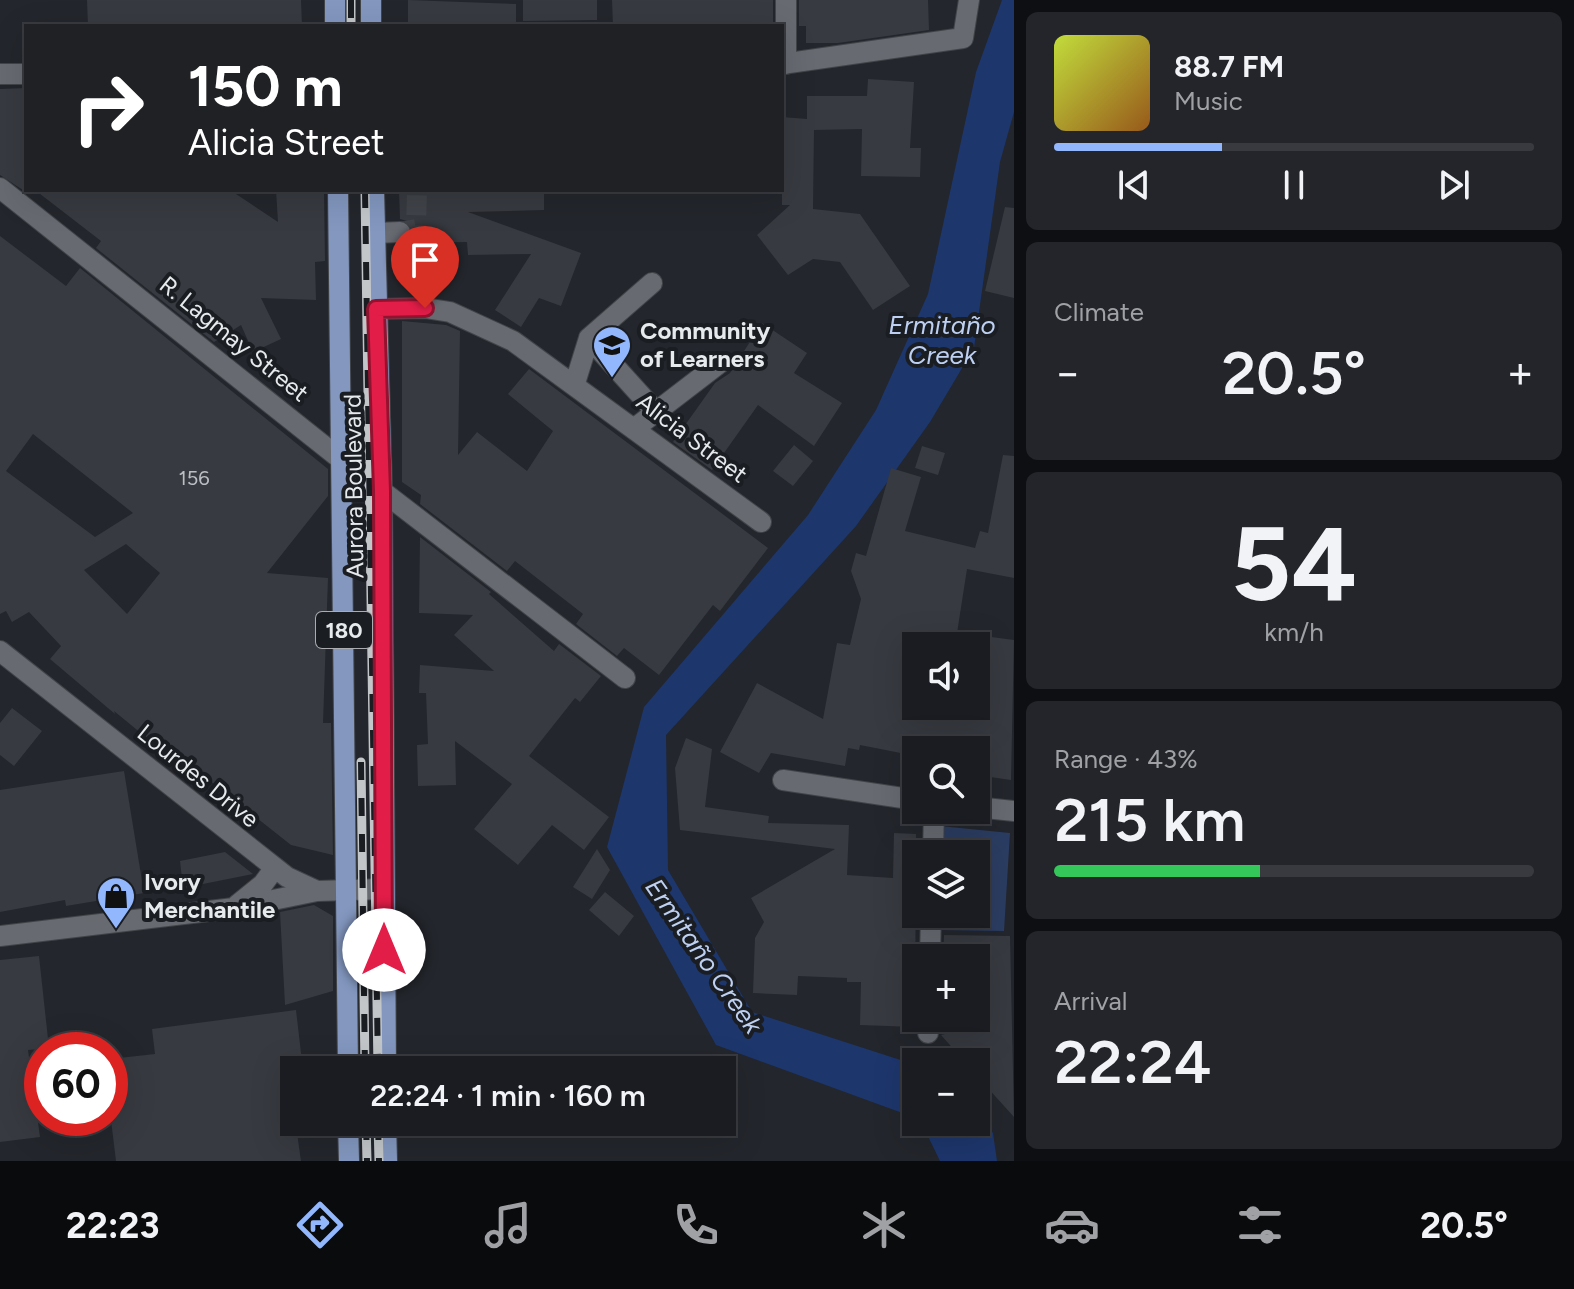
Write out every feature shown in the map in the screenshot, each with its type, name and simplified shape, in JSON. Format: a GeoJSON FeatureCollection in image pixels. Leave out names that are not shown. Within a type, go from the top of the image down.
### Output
{"type":"FeatureCollection","features":[{"type":"Feature","properties":{"kind":"main road"},"geometry":{"type":"LineString","coordinates":[[335,0],[335,24]]}},
{"type":"Feature","properties":{"kind":"main road"},"geometry":{"type":"LineString","coordinates":[[371,0],[371,24]]}},
{"type":"Feature","properties":{"kind":"main road","name":"Aurora Boulevard"},"geometry":{"type":"LineString","coordinates":[[338,192],[348,1056]]}},
{"type":"Feature","properties":{"kind":"main road","name":"Aurora Boulevard"},"geometry":{"type":"LineString","coordinates":[[374,192],[382,491],[386,1056]]}},
{"type":"Feature","properties":{"kind":"main road"},"geometry":{"type":"LineString","coordinates":[[348,1142],[369,1136]]}},
{"type":"Feature","properties":{"kind":"main road"},"geometry":{"type":"LineString","coordinates":[[386,1136],[387,1161]]}},
{"type":"Feature","properties":{"kind":"street"},"geometry":{"type":"LineString","coordinates":[[786,0],[784,64],[963,38],[969,0]]}},
{"type":"Feature","properties":{"kind":"street"},"geometry":{"type":"LineString","coordinates":[[0,74],[24,74]]}},
{"type":"Feature","properties":{"kind":"street","name":"R. Lagmay Street"},"geometry":{"type":"LineString","coordinates":[[0,188],[343,461],[625,678]]}},
{"type":"Feature","properties":{"kind":"street"},"geometry":{"type":"LineString","coordinates":[[375,233],[400,232]]}},
{"type":"Feature","properties":{"kind":"street"},"geometry":{"type":"LineString","coordinates":[[575,383],[589,338],[652,283]]}},
{"type":"Feature","properties":{"kind":"street","name":"Alicia Street"},"geometry":{"type":"LineString","coordinates":[[376,309],[425,308],[450,312],[513,341],[575,383],[761,522]]}},
{"type":"Feature","properties":{"kind":"street"},"geometry":{"type":"LineString","coordinates":[[589,338],[656,412]]}},
{"type":"Feature","properties":{"kind":"street"},"geometry":{"type":"LineString","coordinates":[[635,428],[721,362]]}},
{"type":"Feature","properties":{"kind":"street","name":"Lourdes Drive"},"geometry":{"type":"LineString","coordinates":[[0,651],[274,869],[317,891],[384,889]]}},
{"type":"Feature","properties":{"kind":"street"},"geometry":{"type":"LineString","coordinates":[[783,780],[902,798]]}},
{"type":"Feature","properties":{"kind":"street"},"geometry":{"type":"LineString","coordinates":[[990,808],[1014,811]]}},
{"type":"Feature","properties":{"kind":"street"},"geometry":{"type":"LineString","coordinates":[[234,908],[249,898],[274,869]]}},
{"type":"Feature","properties":{"kind":"street"},"geometry":{"type":"LineString","coordinates":[[0,936],[234,908],[317,891]]}},
{"type":"Feature","properties":{"kind":"shaded area"},"geometry":{"type":"Polygon","coordinates":[[[940,826],[1010,833],[1004,931],[937,930],[990,928],[990,840],[940,840],[940,826]]]}},
{"type":"Feature","properties":{"kind":"water","name":"Ermitaño Creek"},"geometry":{"type":"Polygon","coordinates":[[[1002,0],[1014,0],[1014,112],[1000,162],[974,348],[930,422],[856,526],[666,735],[668,870],[752,1012],[902,1060],[902,1113],[716,1045],[607,847],[644,707],[808,515],[876,410],[928,294],[976,72],[1002,0]]]}},
{"type":"Feature","properties":{"kind":"water"},"geometry":{"type":"Polygon","coordinates":[[[990,1129],[993,1133],[997,1161],[940,1161],[928,1136],[990,1136],[990,1129]]]}},
{"type":"Feature","properties":{"kind":"building"},"geometry":{"type":"Polygon","coordinates":[[[87,0],[301,0],[302,24],[88,24],[87,0]]]}},
{"type":"Feature","properties":{"kind":"building"},"geometry":{"type":"Polygon","coordinates":[[[408,0],[516,4],[516,24],[408,24],[408,0]]]}},
{"type":"Feature","properties":{"kind":"building"},"geometry":{"type":"Polygon","coordinates":[[[523,0],[597,0],[597,20],[523,21],[523,0]]]}},
{"type":"Feature","properties":{"kind":"building"},"geometry":{"type":"Polygon","coordinates":[[[612,0],[773,0],[773,24],[613,24],[612,0]]]}},
{"type":"Feature","properties":{"kind":"building"},"geometry":{"type":"Polygon","coordinates":[[[799,0],[928,0],[929,30],[838,43],[806,43],[806,26],[799,26],[799,0]]]}},
{"type":"Feature","properties":{"kind":"building"},"geometry":{"type":"Polygon","coordinates":[[[868,79],[914,82],[910,148],[921,148],[920,177],[861,176],[862,129],[814,130],[813,209],[860,214],[910,286],[873,310],[840,262],[813,259],[788,275],[757,235],[790,205],[782,205],[784,117],[807,119],[807,96],[867,96],[868,79]]]}},
{"type":"Feature","properties":{"kind":"building"},"geometry":{"type":"Polygon","coordinates":[[[24,88],[24,191],[0,175],[0,89],[24,88]]]}},
{"type":"Feature","properties":{"kind":"building"},"geometry":{"type":"Polygon","coordinates":[[[38,192],[233,192],[278,222],[276,192],[324,192],[325,261],[315,262],[316,300],[261,298],[281,339],[253,352],[241,325],[214,342],[96,248],[101,241],[38,192]]]}},
{"type":"Feature","properties":{"kind":"building"},"geometry":{"type":"Polygon","coordinates":[[[399,192],[544,192],[544,210],[468,212],[581,253],[561,306],[539,298],[521,327],[495,310],[531,254],[468,255],[467,242],[407,243],[413,231],[407,221],[400,219],[399,192]]]}},
{"type":"Feature","properties":{"kind":"building"},"geometry":{"type":"Polygon","coordinates":[[[1005,207],[1014,208],[1014,298],[985,291],[1005,207]]]}},
{"type":"Feature","properties":{"kind":"building"},"geometry":{"type":"Polygon","coordinates":[[[0,236],[66,286],[80,268],[328,469],[328,496],[267,573],[328,578],[323,723],[331,723],[333,855],[291,845],[180,757],[176,762],[114,711],[115,714],[50,659],[61,646],[29,612],[12,622],[6,611],[0,614],[0,236]],[[33,434],[6,471],[95,537],[133,513],[33,434]],[[126,544],[84,570],[127,614],[160,573],[126,544]]]}},
{"type":"Feature","properties":{"kind":"building"},"geometry":{"type":"Polygon","coordinates":[[[402,321],[446,325],[460,331],[458,455],[477,432],[527,471],[553,431],[508,394],[529,369],[768,548],[720,611],[713,605],[659,675],[624,648],[617,656],[576,624],[583,614],[515,561],[507,571],[420,504],[421,495],[402,482],[402,321]]]}},
{"type":"Feature","properties":{"kind":"building"},"geometry":{"type":"Polygon","coordinates":[[[762,323],[807,353],[794,373],[842,403],[814,446],[758,405],[712,470],[673,442],[715,383],[730,373],[762,323]]]}},
{"type":"Feature","properties":{"kind":"building"},"geometry":{"type":"Polygon","coordinates":[[[794,445],[813,461],[793,486],[773,471],[794,445]]]}},
{"type":"Feature","properties":{"kind":"building"},"geometry":{"type":"Polygon","coordinates":[[[922,446],[945,453],[938,475],[915,468],[922,446]]]}},
{"type":"Feature","properties":{"kind":"building"},"geometry":{"type":"Polygon","coordinates":[[[1003,455],[1014,456],[1014,578],[967,569],[957,632],[902,632],[902,720],[990,720],[990,637],[1014,640],[1011,780],[990,777],[990,736],[902,736],[902,753],[860,745],[859,750],[848,748],[845,766],[771,753],[759,773],[720,752],[757,683],[823,719],[837,643],[850,645],[861,599],[851,571],[856,553],[866,556],[891,468],[921,477],[905,531],[975,548],[980,531],[988,533],[1003,455]]]}},
{"type":"Feature","properties":{"kind":"building"},"geometry":{"type":"Polygon","coordinates":[[[420,537],[491,592],[489,594],[554,651],[559,644],[601,676],[580,702],[575,698],[529,756],[609,817],[584,850],[552,825],[518,865],[474,829],[512,784],[455,741],[456,785],[418,786],[417,745],[428,744],[426,693],[419,693],[420,665],[494,671],[454,635],[473,615],[419,613],[420,537]]]}},
{"type":"Feature","properties":{"kind":"building"},"geometry":{"type":"Polygon","coordinates":[[[12,708],[42,731],[14,766],[0,755],[0,723],[12,708]]]}},
{"type":"Feature","properties":{"kind":"building"},"geometry":{"type":"Polygon","coordinates":[[[686,738],[712,749],[705,807],[769,816],[768,823],[849,825],[847,875],[893,878],[894,833],[916,834],[916,840],[902,840],[902,928],[916,928],[915,944],[902,944],[902,1027],[860,1025],[861,982],[847,982],[847,978],[798,976],[797,995],[753,993],[755,938],[764,922],[751,898],[835,849],[680,830],[675,768],[686,738]]]}},
{"type":"Feature","properties":{"kind":"building"},"geometry":{"type":"Polygon","coordinates":[[[124,771],[144,893],[66,906],[65,900],[0,912],[0,790],[124,771]]]}},
{"type":"Feature","properties":{"kind":"building"},"geometry":{"type":"Polygon","coordinates":[[[597,849],[610,870],[592,899],[573,887],[597,849]]]}},
{"type":"Feature","properties":{"kind":"building"},"geometry":{"type":"Polygon","coordinates":[[[225,852],[253,874],[183,888],[180,861],[225,852]]]}},
{"type":"Feature","properties":{"kind":"building"},"geometry":{"type":"Polygon","coordinates":[[[605,892],[634,916],[619,936],[589,910],[605,892]]]}},
{"type":"Feature","properties":{"kind":"building"},"geometry":{"type":"Polygon","coordinates":[[[314,905],[333,916],[333,991],[285,1005],[280,912],[314,905]]]}},
{"type":"Feature","properties":{"kind":"building"},"geometry":{"type":"Polygon","coordinates":[[[944,935],[1010,936],[1014,1117],[990,1090],[990,1048],[953,1048],[941,1035],[990,1032],[990,944],[944,944],[944,935]]]}},
{"type":"Feature","properties":{"kind":"building"},"geometry":{"type":"Polygon","coordinates":[[[39,956],[47,1032],[24,1032],[24,1136],[40,1137],[0,1142],[0,960],[39,956]]]}},
{"type":"Feature","properties":{"kind":"building"},"geometry":{"type":"Polygon","coordinates":[[[296,1010],[301,1056],[280,1056],[280,1136],[297,1136],[301,1161],[116,1161],[113,1136],[128,1136],[128,1057],[155,1054],[152,1029],[296,1010]]]}},
{"type":"Feature","properties":{"kind":"tunnel"},"geometry":{"type":"LineString","coordinates":[[400,232],[416,229],[417,192]]}},
{"type":"Feature","properties":{"kind":"railway"},"geometry":{"type":"LineString","coordinates":[[351,0],[351,24]]}},
{"type":"Feature","properties":{"kind":"railway"},"geometry":{"type":"LineString","coordinates":[[365,192],[378,1056]]}},
{"type":"Feature","properties":{"kind":"railway"},"geometry":{"type":"LineString","coordinates":[[361,762],[365,1056]]}},
{"type":"Feature","properties":{"kind":"railway"},"geometry":{"type":"LineString","coordinates":[[366,1136],[367,1161]]}},
{"type":"Feature","properties":{"kind":"railway"},"geometry":{"type":"LineString","coordinates":[[378,1136],[379,1161]]}},
{"type":"Feature","properties":{"kind":"place","name":"Community of Learners"},"geometry":{"type":"Point","coordinates":[612,379]}},
{"type":"Feature","properties":{"kind":"place","name":"Ivory Merchantile"},"geometry":{"type":"Point","coordinates":[116,930]}},
{"type":"Feature","properties":{"kind":"route"},"geometry":{"type":"LineString","coordinates":[[384,950],[382,491],[376,309],[425,308]]}}]}
